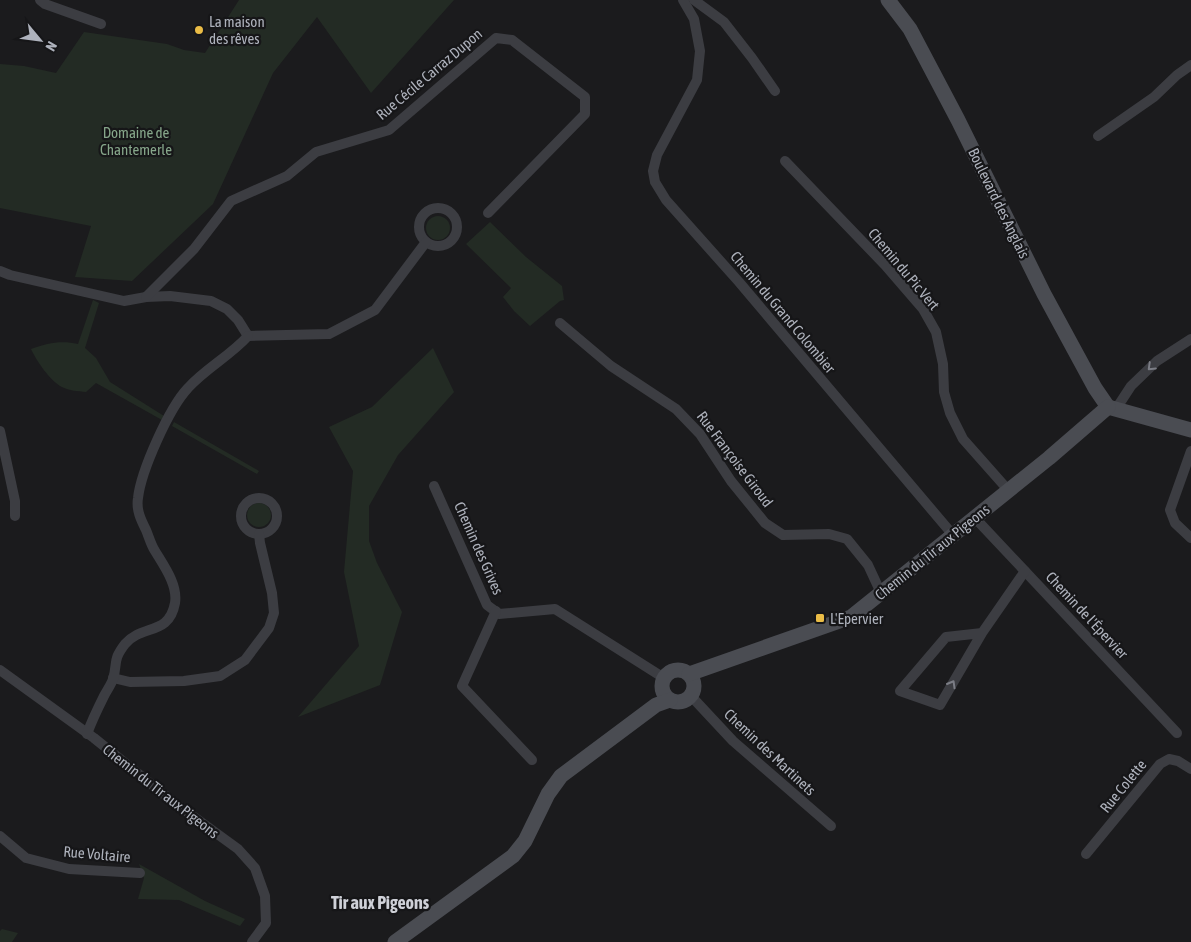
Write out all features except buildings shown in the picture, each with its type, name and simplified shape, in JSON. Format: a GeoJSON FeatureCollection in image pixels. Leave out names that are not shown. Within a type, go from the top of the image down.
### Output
{"type":"FeatureCollection","features":[{"type":"Feature","properties":{"kind":"street"},"geometry":{"type":"LineString","coordinates":[[40,0],[45,4],[101,24]]}},
{"type":"Feature","properties":{"kind":"street","name":"Chemin du Grand Colombier"},"geometry":{"type":"LineString","coordinates":[[683,0],[694,19],[700,51],[697,80],[657,155],[653,170],[655,182],[666,200],[739,282],[954,535]]}},
{"type":"Feature","properties":{"kind":"street"},"geometry":{"type":"LineString","coordinates":[[694,0],[724,22],[775,91]]}},
{"type":"Feature","properties":{"kind":"street","name":"Boulevard des Anglais"},"geometry":{"type":"LineString","coordinates":[[888,0],[910,29],[958,120],[1044,294],[1095,388],[1112,408]]}},
{"type":"Feature","properties":{"kind":"street","name":"Rue Cécile Carraz Dupon"},"geometry":{"type":"LineString","coordinates":[[146,297],[194,249],[231,201],[287,176],[316,152],[388,130],[496,38],[512,40],[585,97],[586,114],[488,213]]}},
{"type":"Feature","properties":{"kind":"street"},"geometry":{"type":"LineString","coordinates":[[1098,136],[1154,97],[1177,75],[1191,65]]}},
{"type":"Feature","properties":{"kind":"street","name":"Chemin du Pic Vert"},"geometry":{"type":"LineString","coordinates":[[785,161],[885,265],[923,308],[936,332],[943,364],[944,392],[950,413],[963,439],[1009,491]]}},
{"type":"Feature","properties":{"kind":"street"},"geometry":{"type":"LineString","coordinates":[[84,731],[113,678],[115,658],[127,642],[144,632],[159,628],[170,619],[175,602],[169,573],[155,551],[139,515],[138,498],[143,476],[166,421],[181,395],[199,377],[236,350],[248,336],[329,334],[375,310],[426,242]]}},
{"type":"Feature","properties":{"kind":"street"},"geometry":{"type":"LineString","coordinates":[[0,271],[10,275],[116,299],[170,296],[211,301],[227,309],[238,320],[248,336]]}},
{"type":"Feature","properties":{"kind":"street","name":"Rue Françoise Giroud"},"geometry":{"type":"LineString","coordinates":[[560,323],[611,366],[676,409],[700,434],[731,481],[765,523],[783,535],[830,534],[847,539],[868,565],[881,593]]}},
{"type":"Feature","properties":{"kind":"street"},"geometry":{"type":"LineString","coordinates":[[1191,339],[1150,367],[1112,408],[1191,430]]}},
{"type":"Feature","properties":{"kind":"street","name":"Chemin du Tir aux Pigeons"},"geometry":{"type":"LineString","coordinates":[[691,677],[706,668],[851,617],[1112,408]]}},
{"type":"Feature","properties":{"kind":"street"},"geometry":{"type":"LineString","coordinates":[[0,431],[15,501],[15,516]]}},
{"type":"Feature","properties":{"kind":"street"},"geometry":{"type":"LineString","coordinates":[[1191,451],[1170,510],[1175,523],[1191,538]]}},
{"type":"Feature","properties":{"kind":"street","name":"Chemin des Grives"},"geometry":{"type":"LineString","coordinates":[[434,486],[487,605],[499,614],[556,609],[664,678]]}},
{"type":"Feature","properties":{"kind":"street","name":"Chemin de l'Épervier"},"geometry":{"type":"LineString","coordinates":[[975,518],[1177,734]]}},
{"type":"Feature","properties":{"kind":"street"},"geometry":{"type":"LineString","coordinates":[[113,678],[130,682],[184,681],[220,676],[244,660],[269,628],[274,613],[272,593],[259,534]]}},
{"type":"Feature","properties":{"kind":"street"},"geometry":{"type":"LineString","coordinates":[[982,633],[946,637],[900,691],[940,705],[982,633],[1025,571]]}},
{"type":"Feature","properties":{"kind":"street"},"geometry":{"type":"LineString","coordinates":[[496,611],[462,686],[532,760]]}},
{"type":"Feature","properties":{"kind":"street","name":"Chemin du Tir aux Pigeons"},"geometry":{"type":"LineString","coordinates":[[0,670],[84,731],[172,801],[238,849],[255,868],[264,896],[266,923],[252,942]]}},
{"type":"Feature","properties":{"kind":"street"},"geometry":{"type":"LineString","coordinates":[[396,942],[513,856],[525,842],[548,794],[561,776],[663,700],[683,702],[691,696],[695,686],[691,677],[680,670],[671,672],[664,678],[662,687],[663,700]]}},
{"type":"Feature","properties":{"kind":"street","name":"Chemin des Martinets"},"geometry":{"type":"LineString","coordinates":[[691,696],[733,741],[831,826]]}},
{"type":"Feature","properties":{"kind":"street","name":"Rue Colette"},"geometry":{"type":"LineString","coordinates":[[1086,854],[1160,764],[1169,759],[1178,761],[1191,769]]}},
{"type":"Feature","properties":{"kind":"street","name":"Rue Voltaire"},"geometry":{"type":"LineString","coordinates":[[0,836],[26,858],[69,869],[140,873]]}},
{"type":"Feature","properties":{"kind":"green space","name":"Domaine de Chantemerle"},"geometry":{"type":"Polygon","coordinates":[[[239,0],[454,0],[371,93],[317,17],[273,73],[213,204],[132,281],[75,277],[91,226],[0,208],[0,64],[24,66],[56,73],[84,32],[167,44],[184,50],[205,53],[239,0]]]}},
{"type":"Feature","properties":{"kind":"green space"},"geometry":{"type":"Polygon","coordinates":[[[438,216],[447,219],[450,228],[447,237],[438,240],[429,237],[426,228],[429,219],[438,216]]]}},
{"type":"Feature","properties":{"kind":"green space"},"geometry":{"type":"Polygon","coordinates":[[[490,222],[526,257],[562,286],[564,300],[560,301],[530,326],[503,297],[511,288],[466,244],[490,222]]]}},
{"type":"Feature","properties":{"kind":"green space"},"geometry":{"type":"Polygon","coordinates":[[[93,300],[99,303],[85,348],[96,358],[110,382],[164,416],[162,420],[96,383],[86,392],[62,387],[48,375],[33,354],[31,349],[49,344],[66,342],[78,344],[93,300]]]}},
{"type":"Feature","properties":{"kind":"green space"},"geometry":{"type":"Polygon","coordinates":[[[433,348],[454,392],[398,455],[369,506],[369,541],[377,563],[402,612],[380,685],[298,717],[359,646],[344,572],[353,471],[329,427],[372,407],[433,348]]]}},
{"type":"Feature","properties":{"kind":"green space"},"geometry":{"type":"Polygon","coordinates":[[[174,422],[259,471],[257,474],[172,426],[174,422]]]}},
{"type":"Feature","properties":{"kind":"green space"},"geometry":{"type":"Polygon","coordinates":[[[254,503],[264,503],[271,510],[271,520],[264,527],[254,527],[247,520],[247,510],[254,503]]]}},
{"type":"Feature","properties":{"kind":"green space"},"geometry":{"type":"Polygon","coordinates":[[[139,864],[205,901],[245,919],[240,926],[179,900],[138,899],[144,878],[139,864]]]}},
{"type":"Feature","properties":{"kind":"green space"},"geometry":{"type":"Polygon","coordinates":[[[2,929],[18,933],[12,942],[0,942],[0,931],[2,929]]]}},
{"type":"Feature","properties":{"kind":"place","name":"La maison des rêves"},"geometry":{"type":"Point","coordinates":[199,30]}},
{"type":"Feature","properties":{"kind":"place","name":"L'Epervier"},"geometry":{"type":"Point","coordinates":[820,618]}},
{"type":"Feature","properties":{"kind":"district","name":"Tir aux Pigeons"},"geometry":{"type":"Point","coordinates":[380,902]}}]}
